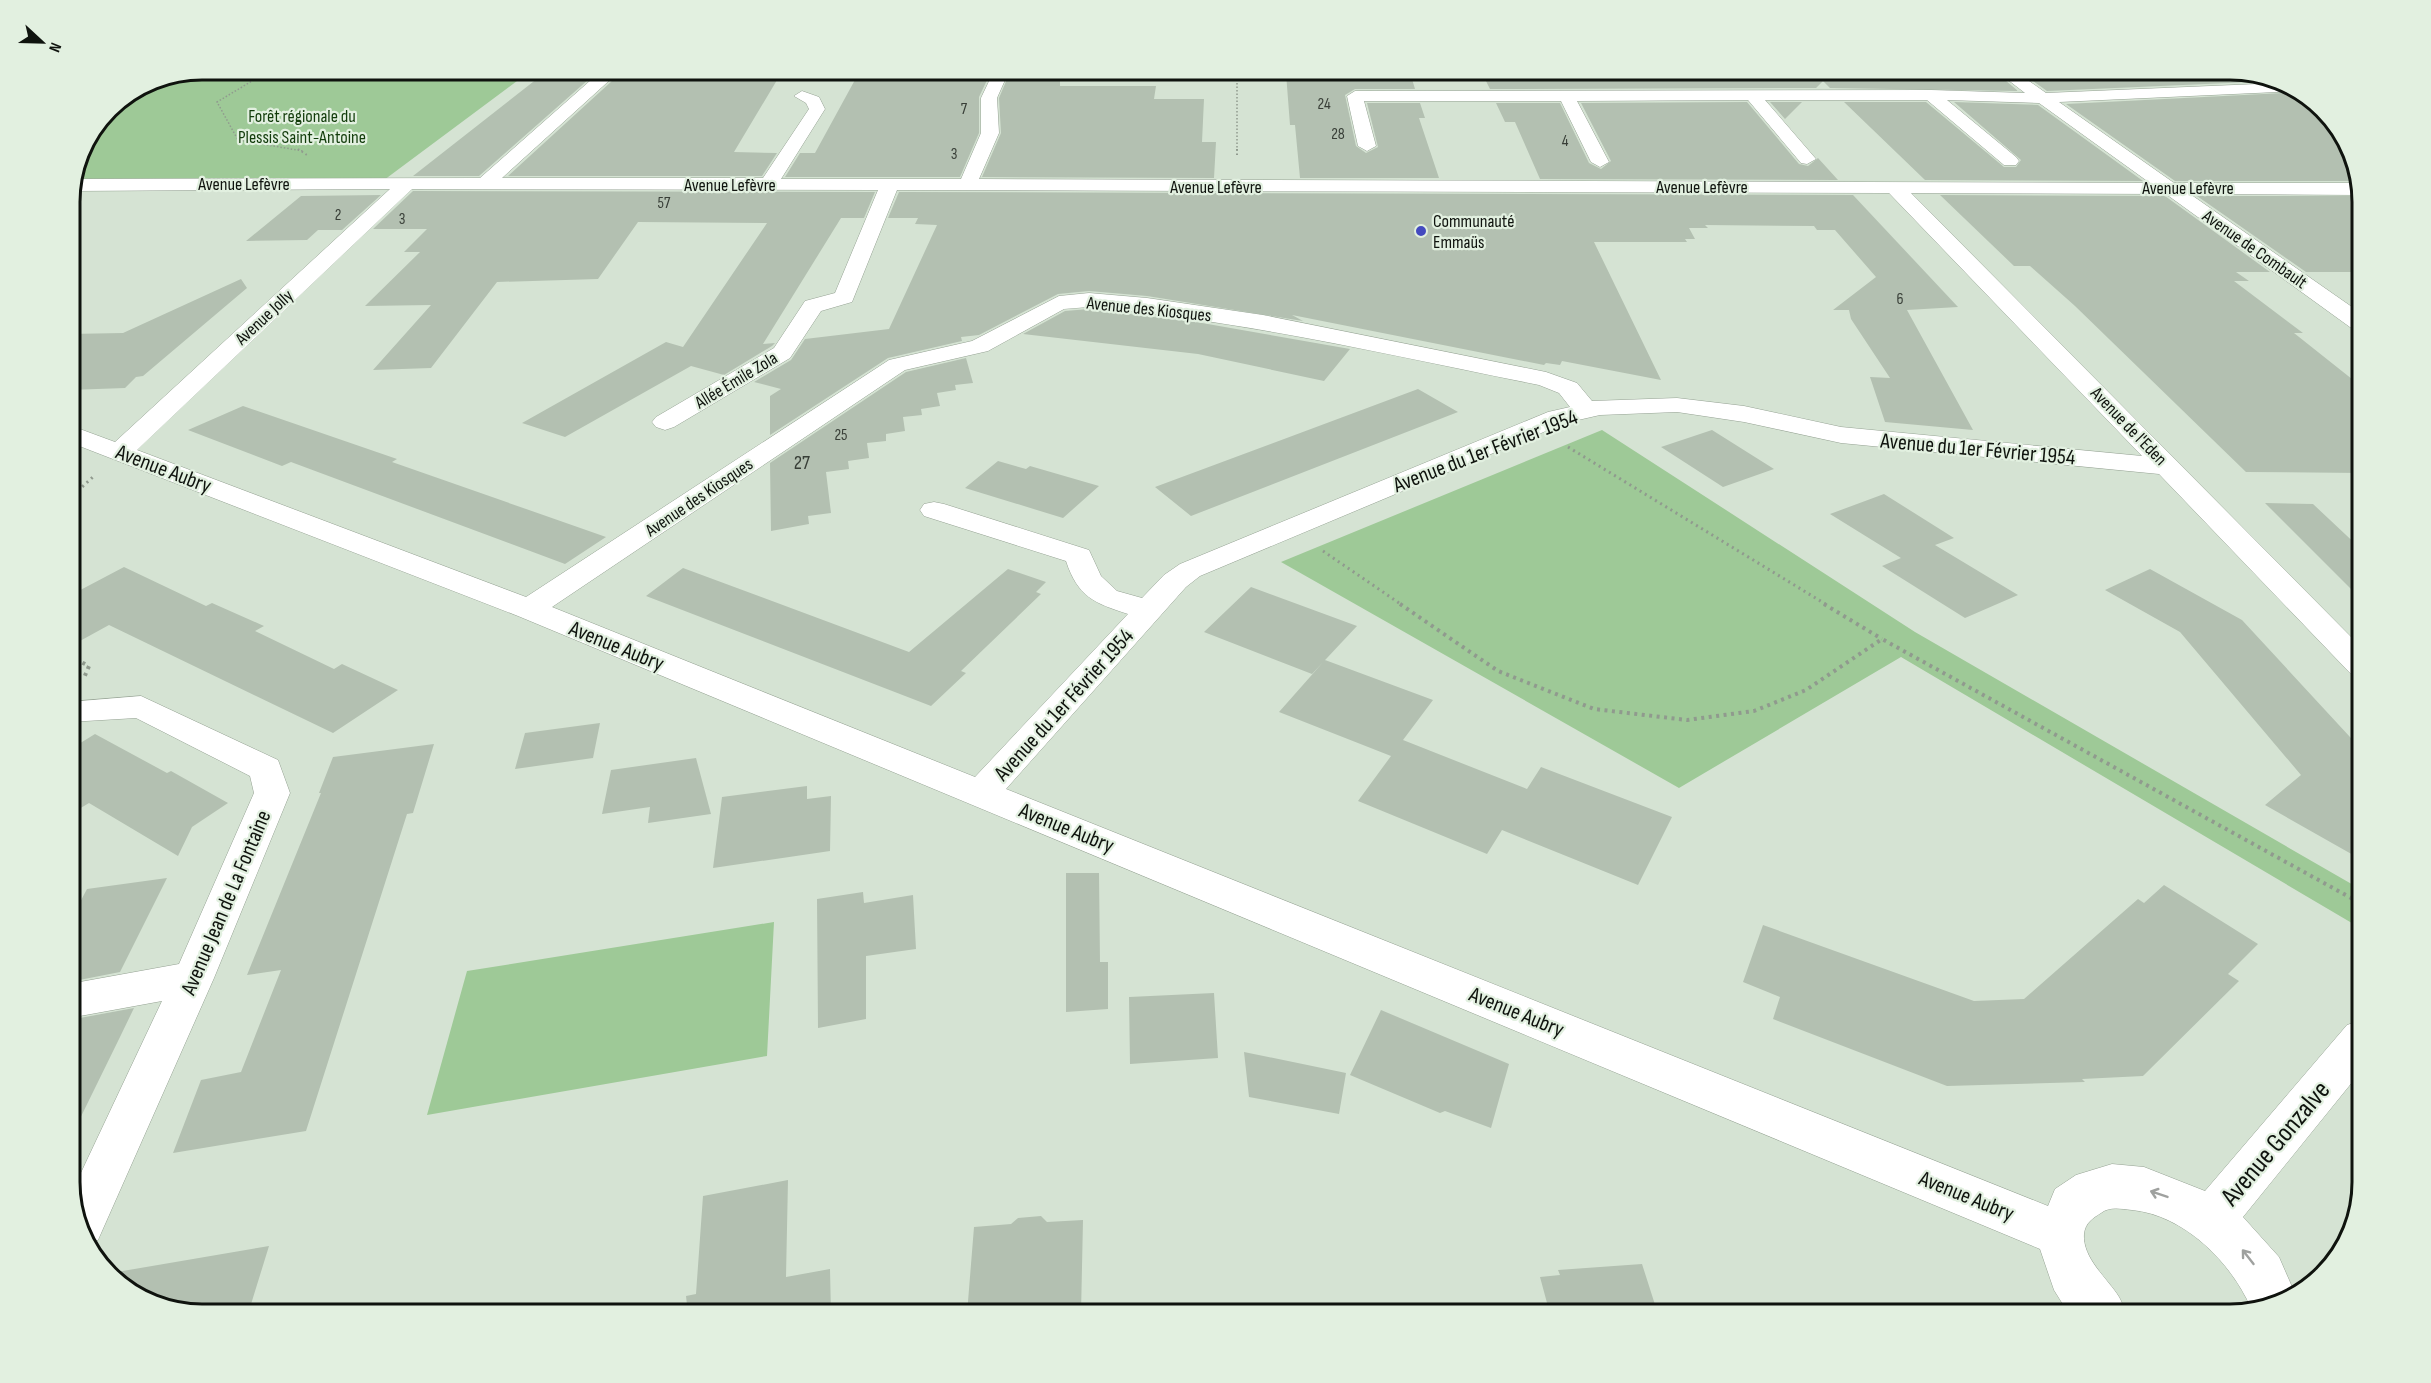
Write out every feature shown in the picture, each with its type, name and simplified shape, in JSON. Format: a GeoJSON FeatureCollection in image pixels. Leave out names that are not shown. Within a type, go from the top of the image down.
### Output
{"type":"FeatureCollection","features":[{"type":"Feature","properties":{"kind":"street"},"geometry":{"type":"LineString","coordinates":[[484,184],[600,80]]}},
{"type":"Feature","properties":{"kind":"street"},"geometry":{"type":"LineString","coordinates":[[967,186],[990,133],[989,98],[997,80]]}},
{"type":"Feature","properties":{"kind":"street","name":"Avenue de Combault"},"geometry":{"type":"LineString","coordinates":[[2018,80],[2351,317]]}},
{"type":"Feature","properties":{"kind":"street"},"geometry":{"type":"LineString","coordinates":[[1367,146],[1355,96],[1931,95],[2043,98],[2273,88]]}},
{"type":"Feature","properties":{"kind":"street"},"geometry":{"type":"LineString","coordinates":[[1566,95],[1600,162]]}},
{"type":"Feature","properties":{"kind":"street"},"geometry":{"type":"LineString","coordinates":[[1752,95],[1807,159]]}},
{"type":"Feature","properties":{"kind":"street"},"geometry":{"type":"LineString","coordinates":[[1931,95],[2010,161]]}},
{"type":"Feature","properties":{"kind":"street"},"geometry":{"type":"LineString","coordinates":[[768,185],[817,109],[813,100],[802,96]]}},
{"type":"Feature","properties":{"kind":"street","name":"Avenue Lefèvre"},"geometry":{"type":"LineString","coordinates":[[81,185],[407,183],[2350,189]]}},
{"type":"Feature","properties":{"kind":"street","name":"Avenue Jolly"},"geometry":{"type":"LineString","coordinates":[[120,451],[407,183]]}},
{"type":"Feature","properties":{"kind":"street","name":"Allée Émile Zola"},"geometry":{"type":"LineString","coordinates":[[665,422],[782,352],[813,306],[844,297],[889,186]]}},
{"type":"Feature","properties":{"kind":"street","name":"Avenue de l'Eden"},"geometry":{"type":"LineString","coordinates":[[1894,187],[2351,656]]}},
{"type":"Feature","properties":{"kind":"street","name":"Avenue des Kiosques"},"geometry":{"type":"LineString","coordinates":[[529,609],[897,365],[980,346],[1059,303],[1089,300],[1147,305],[1263,322],[1546,379],[1568,388],[1586,411]]}},
{"type":"Feature","properties":{"kind":"street","name":"Avenue du 1er Février 1954"},"geometry":{"type":"LineString","coordinates":[[982,792],[1175,581],[1190,570],[1557,417],[1600,407],[1677,405],[1744,414],[1841,435],[2168,467]]}},
{"type":"Feature","properties":{"kind":"street","name":"Avenue Aubry"},"geometry":{"type":"LineString","coordinates":[[80,437],[529,609],[2060,1234]]}},
{"type":"Feature","properties":{"kind":"street"},"geometry":{"type":"LineString","coordinates":[[934,510],[1079,556],[1087,580],[1106,597],[1148,610]]}},
{"type":"Feature","properties":{"kind":"street","name":"Avenue Jean de La Fontaine"},"geometry":{"type":"LineString","coordinates":[[80,711],[141,707],[266,769],[272,793],[193,978],[85,1216]]}},
{"type":"Feature","properties":{"kind":"street"},"geometry":{"type":"LineString","coordinates":[[80,999],[193,978]]}},
{"type":"Feature","properties":{"kind":"street","name":"Avenue Gonzalve"},"geometry":{"type":"LineString","coordinates":[[2211,1220],[2352,1050]]}},
{"type":"Feature","properties":{"kind":"street"},"geometry":{"type":"LineString","coordinates":[[2091,1304],[2071,1273],[2060,1234],[2072,1205],[2093,1191],[2112,1186],[2144,1189],[2177,1200],[2211,1220],[2237,1242],[2262,1274],[2271,1296]]}},
{"type":"Feature","properties":{"kind":"path"},"geometry":{"type":"LineString","coordinates":[[254,80],[217,102],[238,140],[302,150],[309,156]]}},
{"type":"Feature","properties":{"kind":"path"},"geometry":{"type":"LineString","coordinates":[[1237,80],[1237,187]]}},
{"type":"Feature","properties":{"kind":"path"},"geometry":{"type":"LineString","coordinates":[[1534,427],[1882,639],[2352,898]]}},
{"type":"Feature","properties":{"kind":"path"},"geometry":{"type":"LineString","coordinates":[[1290,528],[1498,670],[1594,709],[1687,720],[1754,711],[1806,690],[1882,639]]}},
{"type":"Feature","properties":{"kind":"green space","name":"Forêt régionale du Plessis Saint-Antoine"},"geometry":{"type":"Polygon","coordinates":[[[202,80],[518,80],[380,183],[81,183],[92,148],[115,115],[141,96],[178,82],[202,80]]]}},
{"type":"Feature","properties":{"kind":"green space"},"geometry":{"type":"Polygon","coordinates":[[[1602,430],[1915,632],[2352,884],[2352,923],[1901,657],[1679,788],[1281,562],[1602,430]]]}},
{"type":"Feature","properties":{"kind":"green space"},"geometry":{"type":"Polygon","coordinates":[[[774,922],[767,1056],[427,1115],[467,971],[774,922]]]}},
{"type":"Feature","properties":{"kind":"building"},"geometry":{"type":"Polygon","coordinates":[[[536,80],[588,80],[479,176],[413,176],[536,80]]]}},
{"type":"Feature","properties":{"kind":"building"},"geometry":{"type":"Polygon","coordinates":[[[613,80],[777,80],[734,152],[777,153],[762,176],[508,176],[613,80]]]}},
{"type":"Feature","properties":{"kind":"building"},"geometry":{"type":"Polygon","coordinates":[[[855,80],[987,80],[979,97],[979,133],[960,177],[785,177],[800,153],[815,153],[855,80]]]}},
{"type":"Feature","properties":{"kind":"building"},"geometry":{"type":"Polygon","coordinates":[[[1007,80],[1060,80],[1060,86],[1156,86],[1154,99],[1204,99],[1202,142],[1216,142],[1214,178],[982,177],[1001,133],[999,98],[1007,80]]]}},
{"type":"Feature","properties":{"kind":"building"},"geometry":{"type":"Polygon","coordinates":[[[1287,80],[1412,80],[1415,89],[1355,89],[1345,95],[1356,146],[1366,153],[1378,147],[1367,103],[1420,103],[1425,118],[1419,118],[1439,178],[1300,178],[1295,125],[1290,125],[1287,80]]]}},
{"type":"Feature","properties":{"kind":"building"},"geometry":{"type":"Polygon","coordinates":[[[1486,80],[2005,80],[2018,91],[1830,88],[1823,81],[1816,88],[1490,89],[1486,80]]]}},
{"type":"Feature","properties":{"kind":"building"},"geometry":{"type":"Polygon","coordinates":[[[2032,80],[2229,80],[2251,82],[2047,91],[2032,80]]]}},
{"type":"Feature","properties":{"kind":"building"},"geometry":{"type":"Polygon","coordinates":[[[2284,93],[2304,105],[2326,127],[2339,148],[2349,181],[2175,181],[2066,104],[2284,93]]]}},
{"type":"Feature","properties":{"kind":"building"},"geometry":{"type":"Polygon","coordinates":[[[1747,102],[1799,164],[1808,166],[1818,158],[1838,180],[1540,179],[1515,122],[1505,122],[1496,103],[1560,103],[1589,163],[1601,169],[1611,161],[1581,103],[1747,102]]]}},
{"type":"Feature","properties":{"kind":"building"},"geometry":{"type":"Polygon","coordinates":[[[1770,102],[1802,102],[1785,119],[1770,102]]]}},
{"type":"Feature","properties":{"kind":"building"},"geometry":{"type":"Polygon","coordinates":[[[1844,102],[1926,102],[2004,167],[2016,167],[2021,160],[1954,102],[2038,105],[2143,181],[1925,180],[1844,102]]]}},
{"type":"Feature","properties":{"kind":"building"},"geometry":{"type":"Polygon","coordinates":[[[413,191],[875,192],[864,218],[841,218],[763,344],[775,343],[772,346],[724,375],[691,366],[565,437],[522,423],[666,342],[683,347],[767,223],[638,222],[598,279],[497,282],[431,368],[373,370],[431,305],[365,306],[420,252],[404,252],[427,229],[373,229],[413,191]]]}},
{"type":"Feature","properties":{"kind":"building"},"geometry":{"type":"Polygon","coordinates":[[[899,192],[1853,195],[1958,307],[1907,310],[1973,430],[1885,422],[1870,377],[1890,378],[1851,319],[1849,310],[1833,310],[1876,277],[1835,230],[1817,230],[1814,226],[1705,225],[1708,228],[1689,228],[1695,239],[1685,239],[1687,242],[1594,242],[1661,380],[1562,361],[1560,365],[1546,363],[1544,365],[1292,315],[1303,321],[1147,296],[1089,291],[1058,294],[979,335],[961,337],[962,341],[888,358],[770,435],[770,396],[781,389],[754,382],[791,360],[805,339],[889,329],[937,225],[915,224],[918,218],[888,218],[899,192]]]}},
{"type":"Feature","properties":{"kind":"building"},"geometry":{"type":"Polygon","coordinates":[[[381,195],[342,230],[318,230],[307,240],[246,241],[301,196],[381,195]]]}},
{"type":"Feature","properties":{"kind":"building"},"geometry":{"type":"Polygon","coordinates":[[[1940,195],[2165,196],[2270,272],[2236,272],[2249,281],[2234,281],[2303,333],[2294,333],[2351,378],[2351,473],[2246,472],[2075,306],[2030,266],[2014,266],[1940,195]]]}},
{"type":"Feature","properties":{"kind":"building"},"geometry":{"type":"Polygon","coordinates":[[[2197,196],[2351,196],[2351,272],[2306,272],[2197,196]]]}},
{"type":"Feature","properties":{"kind":"building"},"geometry":{"type":"Polygon","coordinates":[[[241,279],[247,288],[143,376],[136,377],[125,388],[80,390],[80,334],[123,333],[241,279]]]}},
{"type":"Feature","properties":{"kind":"building"},"geometry":{"type":"Polygon","coordinates":[[[1089,309],[1202,323],[1350,349],[1324,381],[1198,354],[1023,334],[1065,311],[1089,309]]]}},
{"type":"Feature","properties":{"kind":"building"},"geometry":{"type":"Polygon","coordinates":[[[966,358],[973,383],[955,385],[956,390],[937,393],[940,406],[921,409],[922,415],[903,417],[905,431],[886,434],[886,441],[867,443],[869,458],[848,461],[849,469],[826,472],[831,513],[808,516],[809,524],[771,531],[770,463],[906,372],[966,358]]]}},
{"type":"Feature","properties":{"kind":"building"},"geometry":{"type":"Polygon","coordinates":[[[1418,389],[1458,412],[1191,516],[1155,487],[1418,389]]]}},
{"type":"Feature","properties":{"kind":"building"},"geometry":{"type":"Polygon","coordinates":[[[243,406],[397,459],[392,462],[606,537],[565,564],[291,462],[282,466],[188,430],[243,406]]]}},
{"type":"Feature","properties":{"kind":"building"},"geometry":{"type":"Polygon","coordinates":[[[1712,430],[1774,469],[1723,487],[1661,447],[1712,430]]]}},
{"type":"Feature","properties":{"kind":"building"},"geometry":{"type":"Polygon","coordinates":[[[998,461],[1026,469],[1030,466],[1099,486],[1063,518],[965,488],[998,461]]]}},
{"type":"Feature","properties":{"kind":"building"},"geometry":{"type":"Polygon","coordinates":[[[1884,494],[1954,538],[1935,545],[2018,595],[1965,618],[1882,566],[1901,558],[1830,514],[1884,494]]]}},
{"type":"Feature","properties":{"kind":"building"},"geometry":{"type":"Polygon","coordinates":[[[2265,503],[2313,504],[2351,540],[2351,589],[2265,503]]]}},
{"type":"Feature","properties":{"kind":"building"},"geometry":{"type":"Polygon","coordinates":[[[124,567],[206,606],[212,603],[264,626],[255,631],[334,669],[342,664],[398,690],[333,733],[109,625],[80,641],[80,590],[124,567]]]}},
{"type":"Feature","properties":{"kind":"building"},"geometry":{"type":"Polygon","coordinates":[[[683,568],[909,652],[1008,569],[1046,582],[1036,592],[1041,594],[961,671],[966,673],[931,706],[646,596],[683,568]]]}},
{"type":"Feature","properties":{"kind":"building"},"geometry":{"type":"Polygon","coordinates":[[[2150,569],[2242,620],[2352,739],[2352,854],[2265,805],[2301,775],[2180,632],[2105,590],[2150,569]]]}},
{"type":"Feature","properties":{"kind":"building"},"geometry":{"type":"Polygon","coordinates":[[[1251,587],[1357,626],[1312,674],[1204,632],[1251,587]]]}},
{"type":"Feature","properties":{"kind":"building"},"geometry":{"type":"Polygon","coordinates":[[[1325,660],[1433,700],[1403,740],[1527,789],[1541,767],[1672,817],[1638,885],[1502,830],[1487,854],[1358,801],[1391,756],[1279,712],[1325,660]]]}},
{"type":"Feature","properties":{"kind":"building"},"geometry":{"type":"Polygon","coordinates":[[[600,723],[593,758],[515,769],[525,733],[600,723]]]}},
{"type":"Feature","properties":{"kind":"building"},"geometry":{"type":"Polygon","coordinates":[[[95,734],[167,773],[171,771],[228,803],[192,827],[178,856],[89,803],[80,808],[80,743],[95,734]]]}},
{"type":"Feature","properties":{"kind":"building"},"geometry":{"type":"Polygon","coordinates":[[[434,744],[413,813],[407,814],[306,1131],[173,1153],[201,1080],[241,1072],[281,970],[247,975],[321,793],[319,793],[333,757],[434,744]]]}},
{"type":"Feature","properties":{"kind":"building"},"geometry":{"type":"Polygon","coordinates":[[[696,758],[711,814],[648,823],[650,807],[602,814],[611,770],[696,758]]]}},
{"type":"Feature","properties":{"kind":"building"},"geometry":{"type":"Polygon","coordinates":[[[807,786],[807,799],[831,796],[830,851],[713,868],[722,797],[807,786]]]}},
{"type":"Feature","properties":{"kind":"building"},"geometry":{"type":"Polygon","coordinates":[[[1066,873],[1099,873],[1100,962],[1108,962],[1108,1009],[1066,1012],[1066,873]]]}},
{"type":"Feature","properties":{"kind":"building"},"geometry":{"type":"Polygon","coordinates":[[[167,878],[120,972],[80,980],[80,902],[87,889],[167,878]]]}},
{"type":"Feature","properties":{"kind":"building"},"geometry":{"type":"Polygon","coordinates":[[[2164,885],[2258,944],[2228,974],[2239,981],[2143,1076],[2082,1079],[2085,1082],[1947,1086],[1773,1019],[1780,997],[1743,982],[1763,925],[1974,1001],[2024,999],[2138,899],[2144,903],[2164,885]]]}},
{"type":"Feature","properties":{"kind":"building"},"geometry":{"type":"Polygon","coordinates":[[[863,892],[864,903],[913,895],[916,949],[866,956],[866,1019],[818,1028],[817,899],[863,892]]]}},
{"type":"Feature","properties":{"kind":"building"},"geometry":{"type":"Polygon","coordinates":[[[1214,993],[1218,1058],[1130,1064],[1129,997],[1214,993]]]}},
{"type":"Feature","properties":{"kind":"building"},"geometry":{"type":"Polygon","coordinates":[[[134,1008],[80,1119],[80,1018],[134,1008]]]}},
{"type":"Feature","properties":{"kind":"building"},"geometry":{"type":"Polygon","coordinates":[[[1381,1010],[1509,1064],[1491,1128],[1445,1111],[1440,1113],[1350,1075],[1381,1010]]]}},
{"type":"Feature","properties":{"kind":"building"},"geometry":{"type":"Polygon","coordinates":[[[1244,1052],[1346,1073],[1339,1114],[1249,1097],[1244,1052]]]}},
{"type":"Feature","properties":{"kind":"building"},"geometry":{"type":"Polygon","coordinates":[[[788,1180],[786,1277],[830,1269],[831,1304],[687,1304],[686,1296],[696,1294],[703,1196],[788,1180]]]}},
{"type":"Feature","properties":{"kind":"building"},"geometry":{"type":"Polygon","coordinates":[[[1041,1216],[1047,1222],[1083,1220],[1081,1304],[968,1304],[974,1227],[1011,1224],[1018,1218],[1041,1216]]]}},
{"type":"Feature","properties":{"kind":"building"},"geometry":{"type":"Polygon","coordinates":[[[269,1246],[251,1304],[202,1304],[170,1299],[141,1287],[119,1272],[269,1246]]]}},
{"type":"Feature","properties":{"kind":"building"},"geometry":{"type":"Polygon","coordinates":[[[1642,1264],[1655,1304],[1547,1304],[1540,1277],[1560,1275],[1558,1270],[1642,1264]]]}},
{"type":"Feature","properties":{"kind":"place","name":"Communauté Emmaüs"},"geometry":{"type":"Point","coordinates":[1421,231]}}]}
